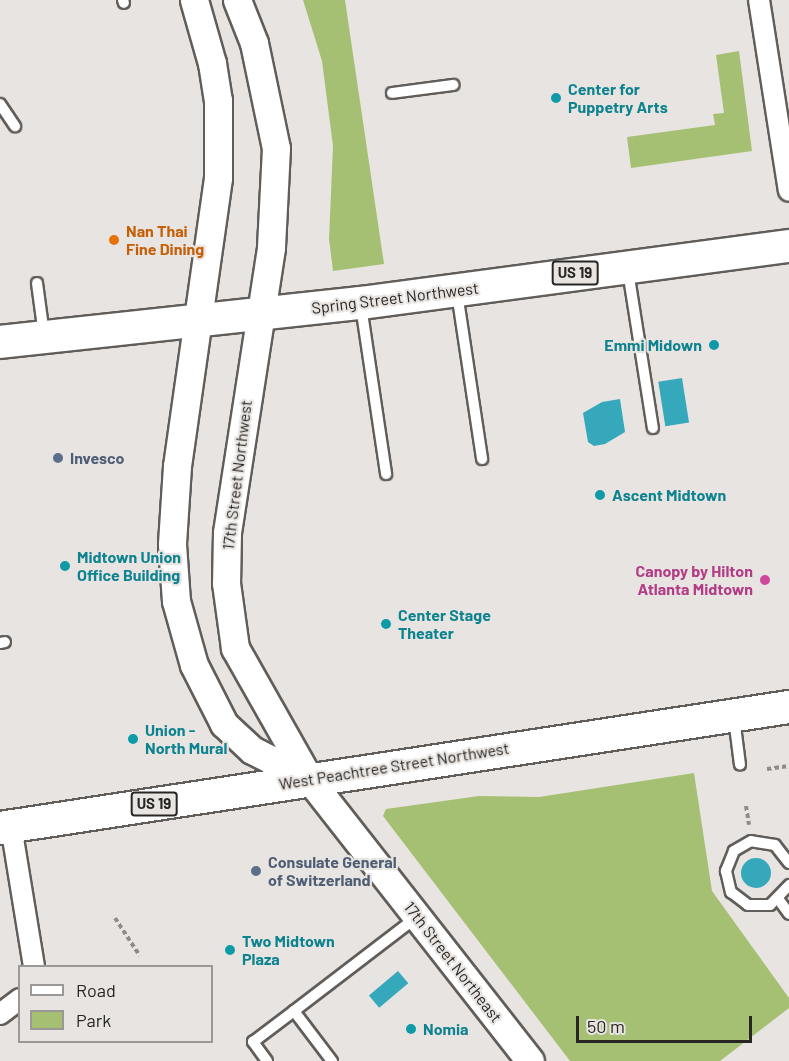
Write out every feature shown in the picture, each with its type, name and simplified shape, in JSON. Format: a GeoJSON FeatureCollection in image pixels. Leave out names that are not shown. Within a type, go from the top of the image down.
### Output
{"type":"FeatureCollection","features":[{"type":"Feature","properties":{"kind":"main road"},"geometry":{"type":"LineString","coordinates":[[194,0],[212,63],[218,100],[218,178],[174,504],[172,544],[179,615],[194,665],[224,724],[252,750],[309,779]]}},
{"type":"Feature","properties":{"kind":"main road","name":"17th Street Northwest"},"geometry":{"type":"LineString","coordinates":[[237,0],[254,43],[276,148],[271,248],[227,533],[226,583],[236,648],[309,779]]}},
{"type":"Feature","properties":{"kind":"main road","name":"Spring Street Northwest"},"geometry":{"type":"LineString","coordinates":[[0,342],[361,303],[789,246]]}},
{"type":"Feature","properties":{"kind":"main road","name":"West Peachtree Street Northwest"},"geometry":{"type":"LineString","coordinates":[[6,827],[789,707]]}},
{"type":"Feature","properties":{"kind":"main road","name":"17th Street Northeast"},"geometry":{"type":"LineString","coordinates":[[309,779],[530,1061]]}},
{"type":"Feature","properties":{"kind":"street"},"geometry":{"type":"LineString","coordinates":[[759,0],[789,191]]}},
{"type":"Feature","properties":{"kind":"street"},"geometry":{"type":"LineString","coordinates":[[6,827],[34,965]]}},
{"type":"Feature","properties":{"kind":"street"},"geometry":{"type":"LineString","coordinates":[[0,1014],[18,1000]]}},
{"type":"Feature","properties":{"kind":"lane"},"geometry":{"type":"LineString","coordinates":[[392,93],[453,85]]}},
{"type":"Feature","properties":{"kind":"lane"},"geometry":{"type":"LineString","coordinates":[[0,104],[15,126]]}},
{"type":"Feature","properties":{"kind":"lane"},"geometry":{"type":"LineString","coordinates":[[627,266],[653,428]]}},
{"type":"Feature","properties":{"kind":"lane"},"geometry":{"type":"LineString","coordinates":[[37,283],[45,338]]}},
{"type":"Feature","properties":{"kind":"lane"},"geometry":{"type":"LineString","coordinates":[[457,290],[482,459]]}},
{"type":"Feature","properties":{"kind":"lane"},"geometry":{"type":"LineString","coordinates":[[361,303],[386,474]]}},
{"type":"Feature","properties":{"kind":"lane"},"geometry":{"type":"LineString","coordinates":[[734,716],[740,765]]}},
{"type":"Feature","properties":{"kind":"lane"},"geometry":{"type":"LineString","coordinates":[[789,863],[783,852],[764,842],[743,844],[728,860],[726,882],[738,900],[759,907],[779,900],[789,885]]}},
{"type":"Feature","properties":{"kind":"lane"},"geometry":{"type":"LineString","coordinates":[[779,900],[789,914]]}},
{"type":"Feature","properties":{"kind":"lane"},"geometry":{"type":"LineString","coordinates":[[267,1061],[253,1042],[417,917]]}},
{"type":"Feature","properties":{"kind":"lane"},"geometry":{"type":"LineString","coordinates":[[294,1011],[332,1061]]}},
{"type":"Feature","properties":{"kind":"path"},"geometry":{"type":"LineString","coordinates":[[767,769],[789,766]]}},
{"type":"Feature","properties":{"kind":"path"},"geometry":{"type":"LineString","coordinates":[[115,918],[140,956]]}},
{"type":"Feature","properties":{"kind":"green space"},"geometry":{"type":"Polygon","coordinates":[[[303,0],[345,0],[384,264],[333,271],[329,239],[333,146],[322,61],[303,0]]]}},
{"type":"Feature","properties":{"kind":"green space"},"geometry":{"type":"Polygon","coordinates":[[[739,51],[752,151],[631,168],[627,137],[715,125],[713,114],[724,113],[716,55],[739,51]]]}},
{"type":"Feature","properties":{"kind":"green space"},"geometry":{"type":"Polygon","coordinates":[[[694,773],[712,891],[789,998],[789,1008],[720,1061],[570,1061],[383,816],[386,809],[479,796],[539,797],[694,773]]]}},
{"type":"Feature","properties":{"kind":"water"},"geometry":{"type":"Polygon","coordinates":[[[682,378],[689,422],[665,426],[658,382],[682,378]]]}},
{"type":"Feature","properties":{"kind":"water"},"geometry":{"type":"Polygon","coordinates":[[[620,399],[625,432],[605,444],[594,446],[588,442],[583,413],[602,402],[620,399]]]}},
{"type":"Feature","properties":{"kind":"water"},"geometry":{"type":"Polygon","coordinates":[[[756,858],[767,862],[771,873],[767,884],[756,888],[745,884],[741,873],[745,862],[756,858]]]}},
{"type":"Feature","properties":{"kind":"water"},"geometry":{"type":"Polygon","coordinates":[[[398,971],[408,983],[379,1008],[369,995],[398,971]]]}},
{"type":"Feature","properties":{"kind":"place","name":"Center for Puppetry Arts"},"geometry":{"type":"Point","coordinates":[556,98]}},
{"type":"Feature","properties":{"kind":"place","name":"Nan Thai Fine Dining"},"geometry":{"type":"Point","coordinates":[114,240]}},
{"type":"Feature","properties":{"kind":"place","name":"Emmi Midown"},"geometry":{"type":"Point","coordinates":[714,345]}},
{"type":"Feature","properties":{"kind":"place","name":"Invesco"},"geometry":{"type":"Point","coordinates":[58,458]}},
{"type":"Feature","properties":{"kind":"place","name":"Ascent Midtown"},"geometry":{"type":"Point","coordinates":[600,495]}},
{"type":"Feature","properties":{"kind":"place","name":"Midtown Union Office Building"},"geometry":{"type":"Point","coordinates":[65,566]}},
{"type":"Feature","properties":{"kind":"place","name":"Canopy by Hilton Atlanta Midtown"},"geometry":{"type":"Point","coordinates":[765,580]}},
{"type":"Feature","properties":{"kind":"place","name":"Center Stage Theater"},"geometry":{"type":"Point","coordinates":[386,624]}},
{"type":"Feature","properties":{"kind":"place","name":"Union - North Mural"},"geometry":{"type":"Point","coordinates":[133,739]}},
{"type":"Feature","properties":{"kind":"place","name":"Consulate General of Switzerland"},"geometry":{"type":"Point","coordinates":[256,871]}},
{"type":"Feature","properties":{"kind":"place","name":"Two Midtown Plaza"},"geometry":{"type":"Point","coordinates":[230,950]}},
{"type":"Feature","properties":{"kind":"place","name":"Nomia"},"geometry":{"type":"Point","coordinates":[411,1029]}}]}
